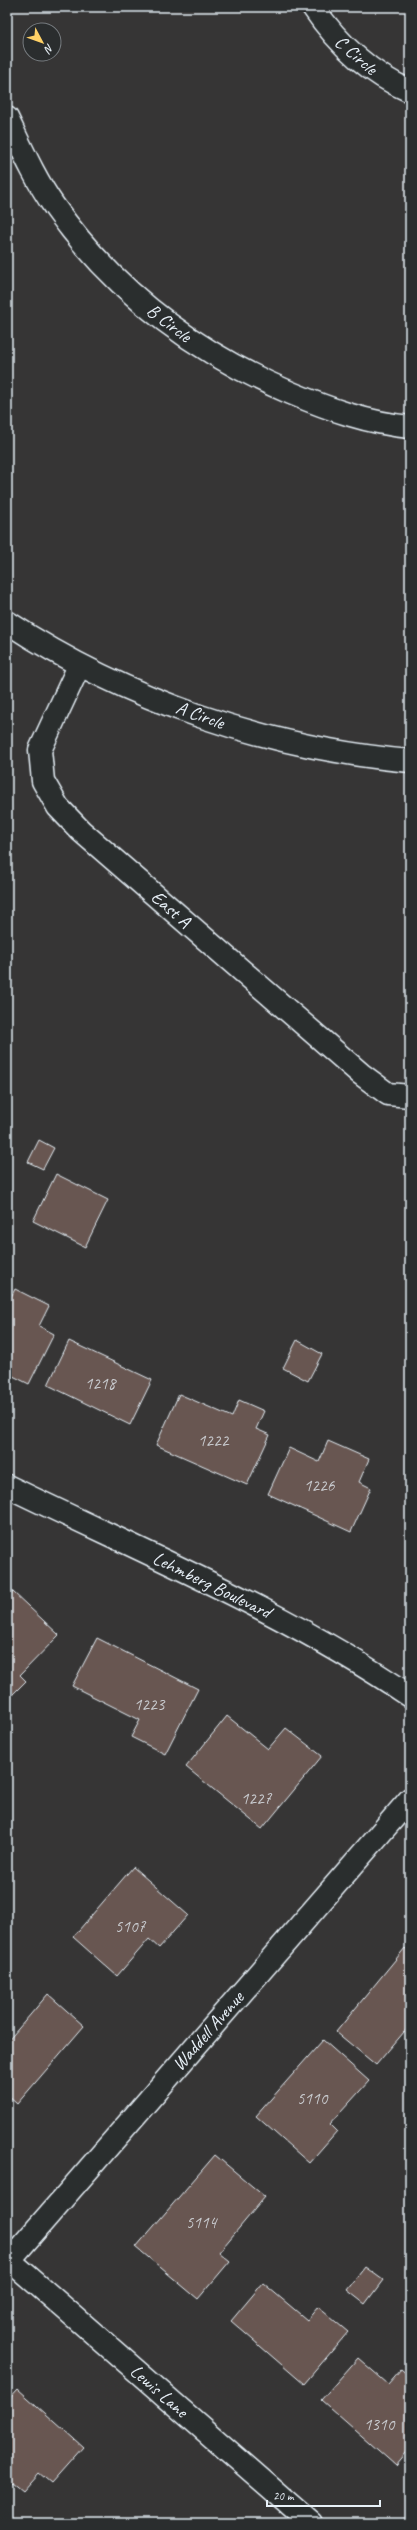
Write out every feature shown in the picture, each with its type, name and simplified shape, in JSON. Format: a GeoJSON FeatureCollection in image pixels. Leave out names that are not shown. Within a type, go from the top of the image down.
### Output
{"type":"FeatureCollection","features":[{"type":"Feature","properties":{"kind":"street","name":"C Circle"},"geometry":{"type":"LineString","coordinates":[[313,7],[330,32],[362,63],[410,91]]}},
{"type":"Feature","properties":{"kind":"street","name":"B Circle"},"geometry":{"type":"LineString","coordinates":[[7,118],[53,205],[85,248],[121,285],[162,319],[205,350],[261,380],[348,415],[410,427]]}},
{"type":"Feature","properties":{"kind":"street","name":"A Circle"},"geometry":{"type":"LineString","coordinates":[[7,622],[78,666],[190,712],[288,743],[332,751],[410,761]]}},
{"type":"Feature","properties":{"kind":"street","name":"East A"},"geometry":{"type":"LineString","coordinates":[[78,666],[40,750],[43,782],[58,807],[81,831],[360,1074],[388,1094],[410,1096]]}},
{"type":"Feature","properties":{"kind":"street","name":"Lehmberg Boulevard"},"geometry":{"type":"LineString","coordinates":[[7,1486],[299,1627],[359,1662],[410,1696]]}},
{"type":"Feature","properties":{"kind":"street","name":"Waddell Avenue"},"geometry":{"type":"LineString","coordinates":[[8,2261],[410,1799]]}},
{"type":"Feature","properties":{"kind":"street","name":"Lewis Lane"},"geometry":{"type":"LineString","coordinates":[[8,2261],[312,2523]]}},
{"type":"Feature","properties":{"kind":"building"},"geometry":{"type":"Polygon","coordinates":[[[39,1140],[54,1148],[43,1169],[28,1162],[39,1140]]]}},
{"type":"Feature","properties":{"kind":"building"},"geometry":{"type":"Polygon","coordinates":[[[56,1174],[108,1200],[85,1247],[33,1221],[56,1174]]]}},
{"type":"Feature","properties":{"kind":"building"},"geometry":{"type":"Polygon","coordinates":[[[15,1289],[49,1306],[39,1326],[54,1334],[29,1384],[7,1373],[7,1298],[10,1299],[15,1289]]]}},
{"type":"Feature","properties":{"kind":"building"},"geometry":{"type":"Polygon","coordinates":[[[297,1340],[322,1354],[308,1381],[283,1368],[297,1340]]]}},
{"type":"Feature","properties":{"kind":"building"},"geometry":{"type":"Polygon","coordinates":[[[69,1341],[152,1380],[130,1425],[48,1385],[69,1341]]]}},
{"type":"Feature","properties":{"kind":"building"},"geometry":{"type":"Polygon","coordinates":[[[179,1394],[232,1417],[239,1400],[264,1411],[256,1429],[270,1435],[247,1485],[156,1445],[179,1394]]]}},
{"type":"Feature","properties":{"kind":"building"},"geometry":{"type":"Polygon","coordinates":[[[328,1441],[369,1459],[359,1482],[371,1488],[351,1532],[268,1494],[289,1448],[319,1462],[328,1441]]]}},
{"type":"Feature","properties":{"kind":"building"},"geometry":{"type":"Polygon","coordinates":[[[13,1592],[59,1635],[20,1675],[26,1681],[7,1700],[7,1598],[13,1592]]]}},
{"type":"Feature","properties":{"kind":"building"},"geometry":{"type":"Polygon","coordinates":[[[97,1638],[198,1689],[165,1754],[131,1737],[140,1720],[72,1686],[97,1638]]]}},
{"type":"Feature","properties":{"kind":"building"},"geometry":{"type":"Polygon","coordinates":[[[227,1716],[268,1749],[286,1728],[322,1756],[262,1829],[186,1767],[227,1716]]]}},
{"type":"Feature","properties":{"kind":"building"},"geometry":{"type":"Polygon","coordinates":[[[133,1867],[188,1915],[159,1948],[149,1939],[117,1976],[73,1937],[133,1867]]]}},
{"type":"Feature","properties":{"kind":"building"},"geometry":{"type":"Polygon","coordinates":[[[405,1948],[410,1953],[410,2025],[376,2065],[336,2032],[405,1948]]]}},
{"type":"Feature","properties":{"kind":"building"},"geometry":{"type":"Polygon","coordinates":[[[48,1994],[84,2026],[17,2104],[7,2095],[7,2042],[48,1994]]]}},
{"type":"Feature","properties":{"kind":"building"},"geometry":{"type":"Polygon","coordinates":[[[323,2040],[369,2081],[330,2124],[337,2131],[309,2163],[256,2116],[323,2040]]]}},
{"type":"Feature","properties":{"kind":"building"},"geometry":{"type":"Polygon","coordinates":[[[215,2155],[265,2197],[219,2252],[230,2261],[198,2299],[136,2247],[215,2155]]]}},
{"type":"Feature","properties":{"kind":"building"},"geometry":{"type":"Polygon","coordinates":[[[365,2267],[383,2280],[365,2304],[347,2290],[365,2267]]]}},
{"type":"Feature","properties":{"kind":"building"},"geometry":{"type":"Polygon","coordinates":[[[263,2283],[307,2320],[318,2307],[348,2332],[304,2384],[231,2321],[263,2283]]]}},
{"type":"Feature","properties":{"kind":"building"},"geometry":{"type":"Polygon","coordinates":[[[358,2358],[388,2384],[401,2369],[410,2377],[410,2447],[395,2465],[321,2400],[358,2358]]]}},
{"type":"Feature","properties":{"kind":"building"},"geometry":{"type":"Polygon","coordinates":[[[18,2389],[83,2447],[51,2483],[39,2473],[23,2491],[12,2482],[7,2487],[7,2401],[18,2389]]]}}]}
